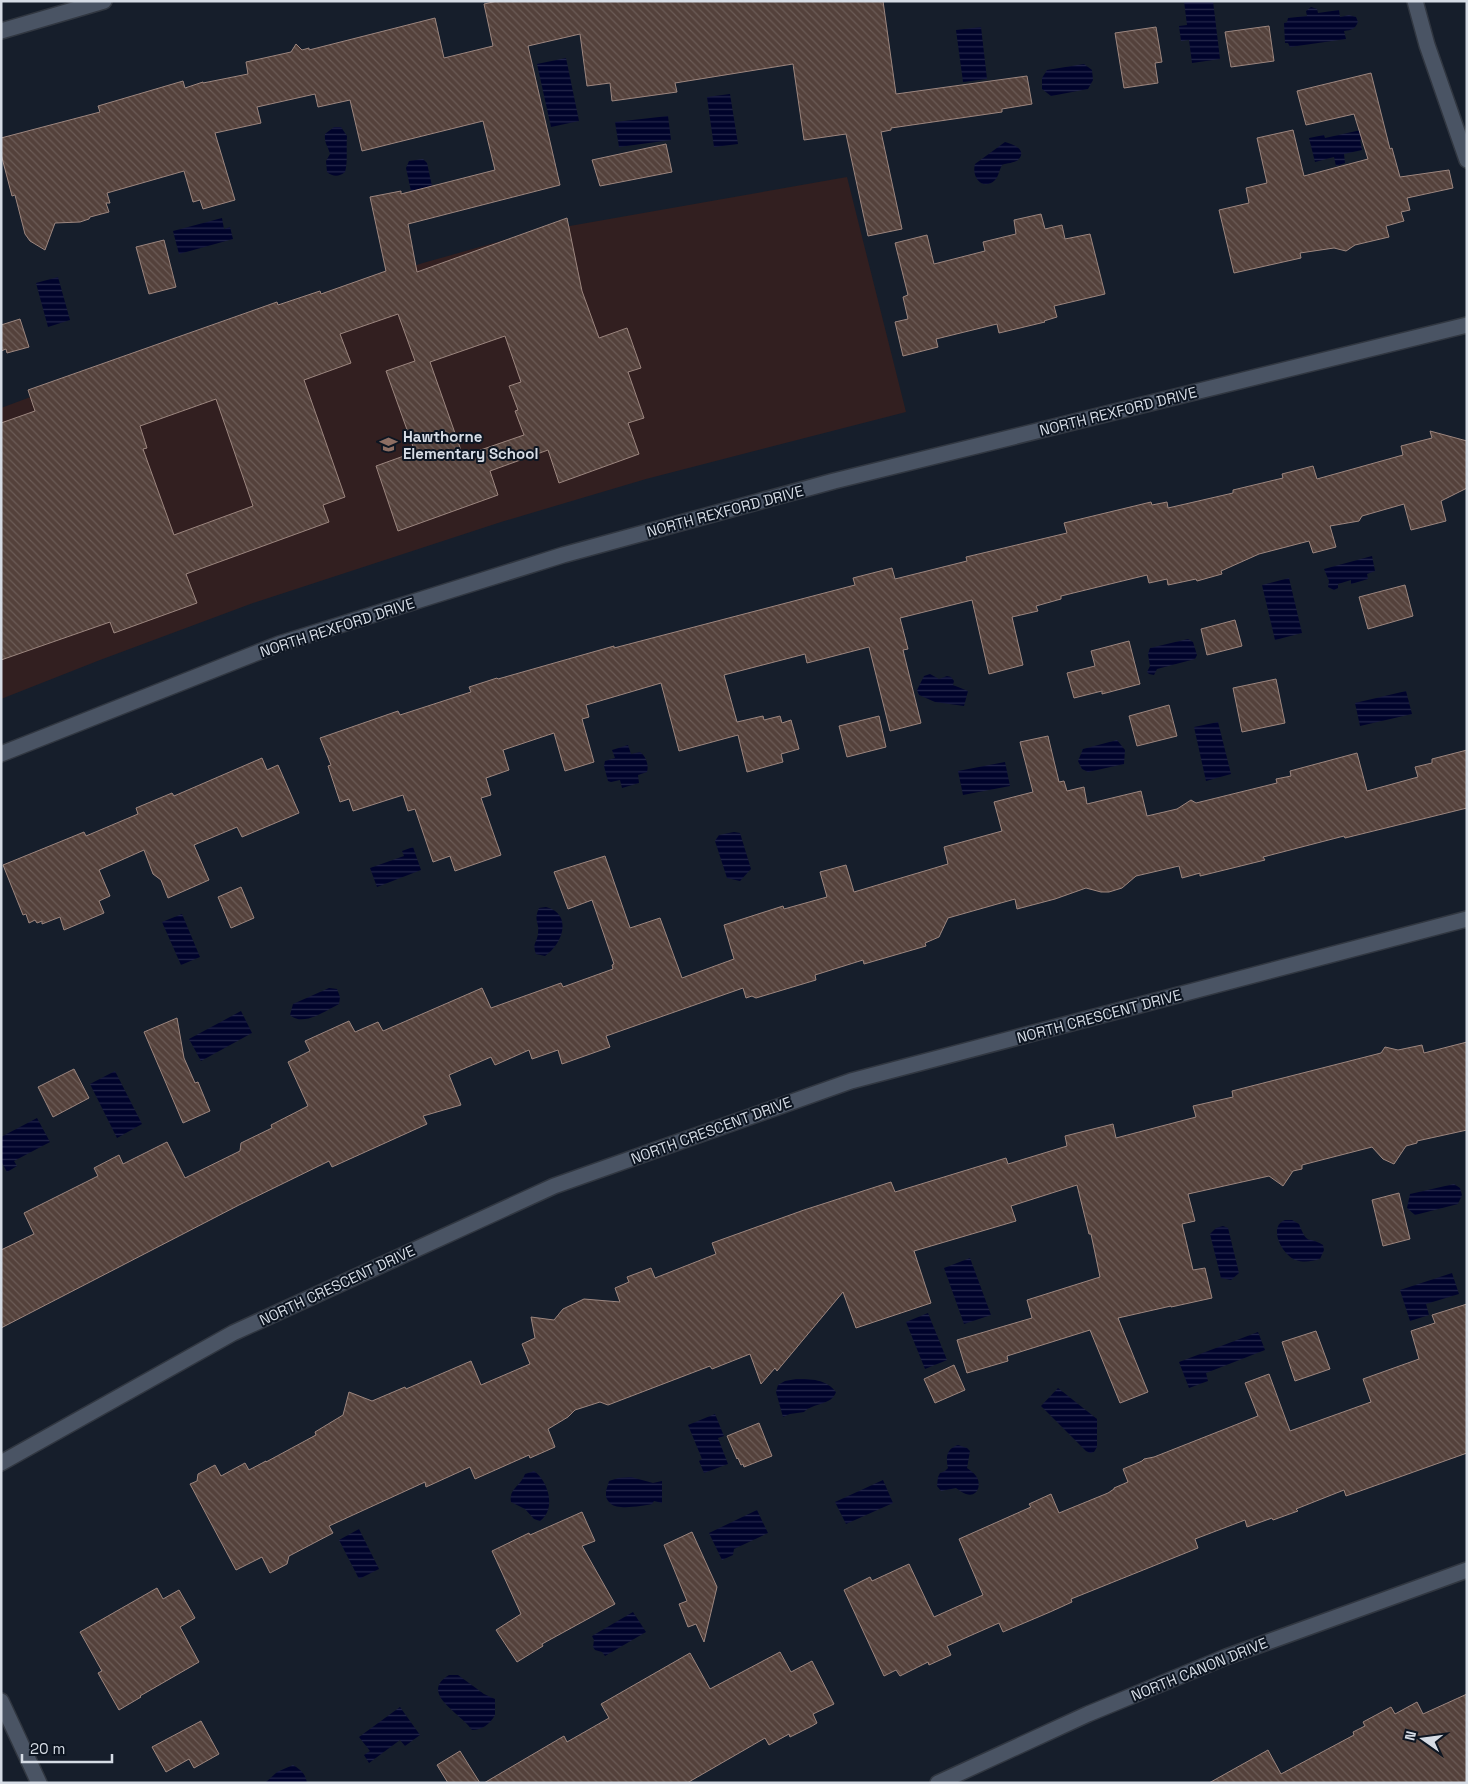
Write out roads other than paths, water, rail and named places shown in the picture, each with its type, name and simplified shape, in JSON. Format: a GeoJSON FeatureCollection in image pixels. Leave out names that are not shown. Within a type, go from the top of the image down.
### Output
{"type":"FeatureCollection","features":[{"type":"Feature","properties":{"kind":"street"},"geometry":{"type":"LineString","coordinates":[[1,31],[104,1]]}},
{"type":"Feature","properties":{"kind":"street"},"geometry":{"type":"LineString","coordinates":[[1415,1],[1427,44],[1467,160]]}},
{"type":"Feature","properties":{"kind":"street","name":"NORTH REXFORD DRIVE"},"geometry":{"type":"LineString","coordinates":[[1,754],[279,644],[563,555],[834,481],[1467,326]]}},
{"type":"Feature","properties":{"kind":"street","name":"NORTH CRESCENT DRIVE"},"geometry":{"type":"LineString","coordinates":[[1,1463],[233,1333],[554,1186],[851,1081],[1467,919]]}},
{"type":"Feature","properties":{"kind":"street","name":"NORTH CANON DRIVE"},"geometry":{"type":"LineString","coordinates":[[938,1783],[1088,1714],[1226,1656],[1467,1570]]}},
{"type":"Feature","properties":{"kind":"street"},"geometry":{"type":"LineString","coordinates":[[1,1701],[39,1783]]}},
{"type":"Feature","properties":{"kind":"water"},"geometry":{"type":"Polygon","coordinates":[[[1184,1],[1213,1],[1220,59],[1192,63],[1189,40],[1181,41],[1179,26],[1187,25],[1184,1]]]}},
{"type":"Feature","properties":{"kind":"water"},"geometry":{"type":"Polygon","coordinates":[[[1311,7],[1317,9],[1318,13],[1339,10],[1340,17],[1349,15],[1356,17],[1358,22],[1353,29],[1344,31],[1346,39],[1290,47],[1288,43],[1285,43],[1284,23],[1287,22],[1288,18],[1307,16],[1306,11],[1311,7]]]}},
{"type":"Feature","properties":{"kind":"water"},"geometry":{"type":"Polygon","coordinates":[[[981,27],[987,79],[963,82],[956,30],[981,27]]]}},
{"type":"Feature","properties":{"kind":"water"},"geometry":{"type":"Polygon","coordinates":[[[566,58],[579,121],[551,127],[537,64],[566,58]]]}},
{"type":"Feature","properties":{"kind":"water"},"geometry":{"type":"Polygon","coordinates":[[[1084,64],[1092,70],[1093,80],[1088,89],[1051,96],[1042,89],[1042,78],[1047,70],[1084,64]]]}},
{"type":"Feature","properties":{"kind":"water"},"geometry":{"type":"Polygon","coordinates":[[[730,94],[738,144],[714,147],[707,97],[730,94]]]}},
{"type":"Feature","properties":{"kind":"water"},"geometry":{"type":"Polygon","coordinates":[[[668,116],[671,140],[619,147],[615,122],[668,116]]]}},
{"type":"Feature","properties":{"kind":"water"},"geometry":{"type":"Polygon","coordinates":[[[334,127],[341,127],[347,136],[345,172],[336,176],[327,172],[326,161],[330,154],[325,137],[325,134],[334,127]]]}},
{"type":"Feature","properties":{"kind":"water"},"geometry":{"type":"Polygon","coordinates":[[[1361,130],[1363,139],[1360,140],[1362,150],[1344,154],[1345,163],[1336,166],[1334,157],[1315,162],[1309,138],[1324,135],[1325,138],[1361,130]]]}},
{"type":"Feature","properties":{"kind":"water"},"geometry":{"type":"Polygon","coordinates":[[[1005,142],[1018,148],[1021,156],[1016,161],[1002,165],[996,178],[991,183],[983,184],[979,182],[975,174],[975,164],[1005,142]]]}},
{"type":"Feature","properties":{"kind":"water"},"geometry":{"type":"Polygon","coordinates":[[[423,159],[427,163],[435,200],[414,205],[406,168],[409,161],[423,159]]]}},
{"type":"Feature","properties":{"kind":"water"},"geometry":{"type":"Polygon","coordinates":[[[222,218],[224,229],[230,227],[233,239],[179,254],[173,231],[222,218]]]}},
{"type":"Feature","properties":{"kind":"water"},"geometry":{"type":"Polygon","coordinates":[[[58,277],[70,320],[48,327],[36,283],[58,277]]]}},
{"type":"Feature","properties":{"kind":"water"},"geometry":{"type":"Polygon","coordinates":[[[1372,556],[1375,571],[1367,574],[1368,579],[1351,584],[1351,580],[1338,584],[1338,588],[1334,590],[1328,587],[1329,581],[1324,569],[1372,556]]]}},
{"type":"Feature","properties":{"kind":"water"},"geometry":{"type":"Polygon","coordinates":[[[1289,578],[1302,633],[1275,640],[1262,585],[1289,578]]]}},
{"type":"Feature","properties":{"kind":"water"},"geometry":{"type":"Polygon","coordinates":[[[1188,639],[1193,642],[1197,655],[1195,659],[1157,669],[1154,675],[1147,672],[1150,666],[1148,654],[1150,648],[1188,639]]]}},
{"type":"Feature","properties":{"kind":"water"},"geometry":{"type":"Polygon","coordinates":[[[930,674],[939,679],[947,676],[951,677],[954,681],[953,685],[968,691],[964,706],[935,702],[919,695],[917,690],[924,676],[930,674]]]}},
{"type":"Feature","properties":{"kind":"water"},"geometry":{"type":"Polygon","coordinates":[[[1406,691],[1412,714],[1360,726],[1355,703],[1406,691]]]}},
{"type":"Feature","properties":{"kind":"water"},"geometry":{"type":"Polygon","coordinates":[[[1218,722],[1231,774],[1206,781],[1194,727],[1218,722]]]}},
{"type":"Feature","properties":{"kind":"water"},"geometry":{"type":"Polygon","coordinates":[[[1117,740],[1125,750],[1124,764],[1088,772],[1082,769],[1078,761],[1083,749],[1117,740]]]}},
{"type":"Feature","properties":{"kind":"water"},"geometry":{"type":"Polygon","coordinates":[[[628,745],[631,754],[640,752],[644,756],[648,769],[647,772],[638,775],[639,783],[622,788],[620,780],[608,781],[604,766],[605,761],[615,758],[612,750],[628,745]]]}},
{"type":"Feature","properties":{"kind":"water"},"geometry":{"type":"Polygon","coordinates":[[[1005,762],[1010,786],[963,795],[958,771],[1005,762]]]}},
{"type":"Feature","properties":{"kind":"water"},"geometry":{"type":"Polygon","coordinates":[[[734,832],[740,833],[751,869],[740,881],[727,878],[715,841],[719,835],[734,832]]]}},
{"type":"Feature","properties":{"kind":"water"},"geometry":{"type":"Polygon","coordinates":[[[413,847],[421,870],[377,887],[370,868],[404,856],[402,851],[413,847]]]}},
{"type":"Feature","properties":{"kind":"water"},"geometry":{"type":"Polygon","coordinates":[[[546,907],[560,916],[562,930],[557,944],[545,956],[536,954],[534,947],[538,930],[537,912],[539,908],[546,907]]]}},
{"type":"Feature","properties":{"kind":"water"},"geometry":{"type":"Polygon","coordinates":[[[182,914],[200,957],[181,965],[162,922],[182,914]]]}},
{"type":"Feature","properties":{"kind":"water"},"geometry":{"type":"Polygon","coordinates":[[[329,988],[337,989],[340,997],[339,1004],[308,1019],[295,1018],[290,1015],[293,1004],[329,988]]]}},
{"type":"Feature","properties":{"kind":"water"},"geometry":{"type":"Polygon","coordinates":[[[241,1011],[252,1033],[201,1061],[189,1039],[241,1011]]]}},
{"type":"Feature","properties":{"kind":"water"},"geometry":{"type":"Polygon","coordinates":[[[115,1071],[142,1124],[117,1138],[90,1084],[115,1071]]]}},
{"type":"Feature","properties":{"kind":"water"},"geometry":{"type":"Polygon","coordinates":[[[37,1118],[50,1142],[14,1161],[17,1166],[7,1172],[1,1161],[1,1137],[37,1118]]]}},
{"type":"Feature","properties":{"kind":"water"},"geometry":{"type":"Polygon","coordinates":[[[1454,1184],[1460,1188],[1462,1195],[1458,1204],[1415,1215],[1407,1208],[1410,1194],[1454,1184]]]}},
{"type":"Feature","properties":{"kind":"water"},"geometry":{"type":"Polygon","coordinates":[[[1285,1220],[1292,1220],[1299,1224],[1306,1238],[1323,1245],[1324,1250],[1320,1259],[1299,1261],[1286,1253],[1277,1235],[1277,1229],[1285,1220]]]}},
{"type":"Feature","properties":{"kind":"water"},"geometry":{"type":"Polygon","coordinates":[[[1223,1226],[1228,1228],[1239,1273],[1231,1280],[1221,1278],[1210,1234],[1216,1228],[1223,1226]]]}},
{"type":"Feature","properties":{"kind":"water"},"geometry":{"type":"Polygon","coordinates":[[[970,1258],[991,1315],[964,1324],[944,1268],[970,1258]]]}},
{"type":"Feature","properties":{"kind":"water"},"geometry":{"type":"Polygon","coordinates":[[[1452,1273],[1459,1294],[1426,1304],[1429,1315],[1410,1321],[1400,1290],[1452,1273]]]}},
{"type":"Feature","properties":{"kind":"water"},"geometry":{"type":"Polygon","coordinates":[[[928,1313],[947,1360],[925,1369],[906,1322],[928,1313]]]}},
{"type":"Feature","properties":{"kind":"water"},"geometry":{"type":"Polygon","coordinates":[[[1258,1332],[1265,1350],[1206,1373],[1208,1381],[1189,1388],[1179,1362],[1258,1332]]]}},
{"type":"Feature","properties":{"kind":"water"},"geometry":{"type":"Polygon","coordinates":[[[796,1379],[823,1382],[836,1392],[826,1402],[804,1412],[783,1417],[776,1392],[778,1385],[785,1381],[796,1379]]]}},
{"type":"Feature","properties":{"kind":"water"},"geometry":{"type":"Polygon","coordinates":[[[1058,1388],[1097,1419],[1097,1447],[1094,1452],[1086,1451],[1041,1406],[1058,1388]]]}},
{"type":"Feature","properties":{"kind":"water"},"geometry":{"type":"Polygon","coordinates":[[[715,1414],[724,1436],[718,1438],[728,1464],[704,1473],[699,1461],[702,1459],[688,1425],[715,1414]]]}},
{"type":"Feature","properties":{"kind":"water"},"geometry":{"type":"Polygon","coordinates":[[[958,1445],[970,1451],[967,1468],[975,1475],[979,1483],[978,1490],[970,1495],[956,1488],[941,1491],[937,1486],[940,1473],[948,1468],[947,1457],[949,1451],[958,1445]]]}},
{"type":"Feature","properties":{"kind":"water"},"geometry":{"type":"Polygon","coordinates":[[[534,1471],[543,1481],[549,1495],[548,1510],[540,1521],[534,1519],[525,1509],[511,1502],[513,1490],[525,1474],[534,1471]]]}},
{"type":"Feature","properties":{"kind":"water"},"geometry":{"type":"Polygon","coordinates":[[[631,1477],[653,1483],[662,1481],[662,1503],[654,1501],[652,1504],[625,1507],[611,1504],[606,1497],[609,1481],[631,1477]]]}},
{"type":"Feature","properties":{"kind":"water"},"geometry":{"type":"Polygon","coordinates":[[[883,1480],[893,1503],[846,1524],[835,1502],[883,1480]]]}},
{"type":"Feature","properties":{"kind":"water"},"geometry":{"type":"Polygon","coordinates":[[[757,1510],[768,1533],[734,1549],[733,1555],[722,1560],[709,1533],[757,1510]]]}},
{"type":"Feature","properties":{"kind":"water"},"geometry":{"type":"Polygon","coordinates":[[[359,1529],[379,1569],[359,1579],[339,1540],[359,1529]]]}},
{"type":"Feature","properties":{"kind":"water"},"geometry":{"type":"Polygon","coordinates":[[[633,1612],[646,1632],[605,1656],[602,1652],[595,1650],[592,1636],[633,1612]]]}},
{"type":"Feature","properties":{"kind":"water"},"geometry":{"type":"Polygon","coordinates":[[[449,1675],[458,1675],[484,1694],[495,1699],[495,1715],[485,1726],[472,1730],[440,1696],[438,1689],[441,1682],[449,1675]]]}},
{"type":"Feature","properties":{"kind":"water"},"geometry":{"type":"Polygon","coordinates":[[[400,1707],[420,1735],[405,1746],[400,1740],[369,1763],[364,1755],[370,1751],[359,1737],[400,1707]]]}},
{"type":"Feature","properties":{"kind":"water"},"geometry":{"type":"Polygon","coordinates":[[[293,1765],[302,1772],[307,1783],[265,1783],[277,1772],[293,1765]]]}},
{"type":"Feature","properties":{"kind":"place","name":"Hawthorne Elementary School"},"geometry":{"type":"Point","coordinates":[389,445]}}]}
